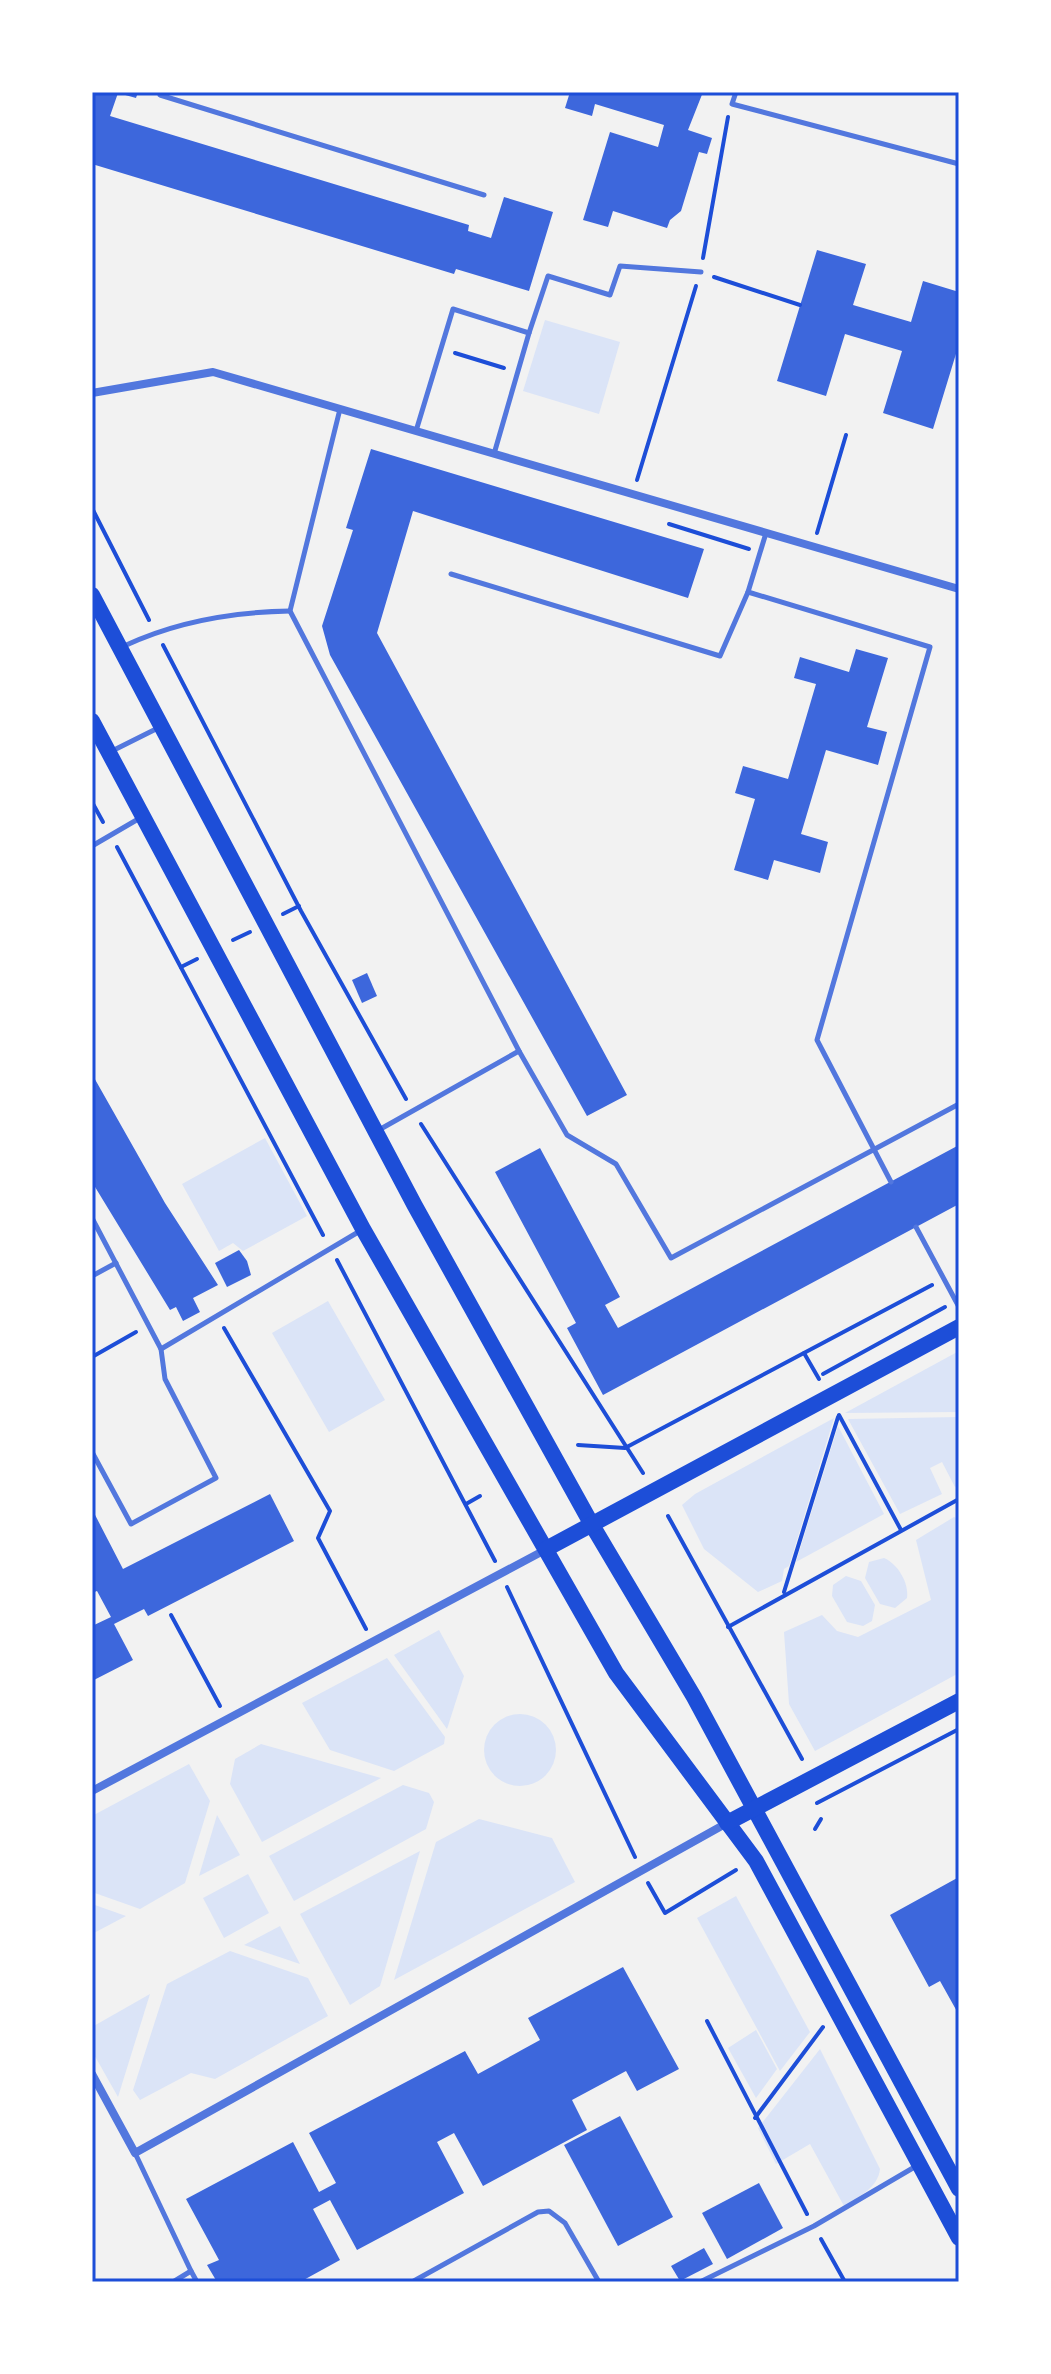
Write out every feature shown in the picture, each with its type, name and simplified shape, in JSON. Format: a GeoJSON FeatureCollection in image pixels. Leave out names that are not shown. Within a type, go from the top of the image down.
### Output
{"type":"FeatureCollection","features":[{"type":"Feature","properties":{"kind":"main road"},"geometry":{"type":"LineString","coordinates":[[92,595],[376,1131],[592,1525],[694,1697],[959,2189]]}},
{"type":"Feature","properties":{"kind":"main road"},"geometry":{"type":"LineString","coordinates":[[92,721],[363,1229],[616,1673],[756,1861],[959,2238]]}},
{"type":"Feature","properties":{"kind":"main road"},"geometry":{"type":"LineString","coordinates":[[546,1549],[959,1327]]}},
{"type":"Feature","properties":{"kind":"main road"},"geometry":{"type":"LineString","coordinates":[[727,1823],[959,1701]]}},
{"type":"Feature","properties":{"kind":"street"},"geometry":{"type":"LineString","coordinates":[[92,393],[213,372],[959,589]]}},
{"type":"Feature","properties":{"kind":"street"},"geometry":{"type":"LineString","coordinates":[[92,1791],[546,1549]]}},
{"type":"Feature","properties":{"kind":"street"},"geometry":{"type":"LineString","coordinates":[[92,2074],[135,2153],[727,1823]]}},
{"type":"Feature","properties":{"kind":"lane"},"geometry":{"type":"LineString","coordinates":[[161,92],[160,95],[484,195]]}},
{"type":"Feature","properties":{"kind":"lane"},"geometry":{"type":"LineString","coordinates":[[736,92],[732,104],[959,164]]}},
{"type":"Feature","properties":{"kind":"lane"},"geometry":{"type":"LineString","coordinates":[[494,454],[548,276],[610,295],[620,266],[701,272]]}},
{"type":"Feature","properties":{"kind":"lane"},"geometry":{"type":"LineString","coordinates":[[416,431],[453,309],[529,333]]}},
{"type":"Feature","properties":{"kind":"lane"},"geometry":{"type":"LineString","coordinates":[[340,409],[290,611],[519,1051],[567,1135],[616,1164],[671,1258],[959,1104]]}},
{"type":"Feature","properties":{"kind":"lane"},"geometry":{"type":"LineString","coordinates":[[451,574],[720,656],[748,592],[766,533]]}},
{"type":"Feature","properties":{"kind":"lane"},"geometry":{"type":"LineString","coordinates":[[748,592],[930,647],[817,1040],[891,1182]]}},
{"type":"Feature","properties":{"kind":"lane"},"geometry":{"type":"LineString","coordinates":[[120,647],[155,631],[254,612],[290,611]]}},
{"type":"Feature","properties":{"kind":"lane"},"geometry":{"type":"LineString","coordinates":[[109,752],[161,726]]}},
{"type":"Feature","properties":{"kind":"lane"},"geometry":{"type":"LineString","coordinates":[[92,846],[143,816]]}},
{"type":"Feature","properties":{"kind":"lane"},"geometry":{"type":"LineString","coordinates":[[376,1131],[519,1051]]}},
{"type":"Feature","properties":{"kind":"lane"},"geometry":{"type":"LineString","coordinates":[[92,1218],[161,1349],[165,1379],[216,1478],[131,1524],[92,1452]]}},
{"type":"Feature","properties":{"kind":"lane"},"geometry":{"type":"LineString","coordinates":[[916,1227],[959,1307]]}},
{"type":"Feature","properties":{"kind":"lane"},"geometry":{"type":"LineString","coordinates":[[161,1349],[363,1229]]}},
{"type":"Feature","properties":{"kind":"lane"},"geometry":{"type":"LineString","coordinates":[[92,1276],[116,1263]]}},
{"type":"Feature","properties":{"kind":"lane"},"geometry":{"type":"LineString","coordinates":[[135,2153],[197,2282]]}},
{"type":"Feature","properties":{"kind":"lane"},"geometry":{"type":"LineString","coordinates":[[700,2282],[814,2226],[918,2164]]}},
{"type":"Feature","properties":{"kind":"lane"},"geometry":{"type":"LineString","coordinates":[[412,2282],[538,2212],[549,2211],[565,2223],[599,2282]]}},
{"type":"Feature","properties":{"kind":"lane"},"geometry":{"type":"LineString","coordinates":[[173,2282],[191,2271]]}},
{"type":"Feature","properties":{"kind":"path"},"geometry":{"type":"LineString","coordinates":[[633,494],[701,272],[722,136],[732,104]]}},
{"type":"Feature","properties":{"kind":"path"},"geometry":{"type":"LineString","coordinates":[[701,272],[800,305]]}},
{"type":"Feature","properties":{"kind":"path"},"geometry":{"type":"LineString","coordinates":[[441,349],[517,372]]}},
{"type":"Feature","properties":{"kind":"path"},"geometry":{"type":"LineString","coordinates":[[812,546],[846,435]]}},
{"type":"Feature","properties":{"kind":"path"},"geometry":{"type":"LineString","coordinates":[[92,508],[299,906],[412,1110],[642,1474]]}},
{"type":"Feature","properties":{"kind":"path"},"geometry":{"type":"LineString","coordinates":[[92,802],[466,1504],[665,1913],[736,1870]]}},
{"type":"Feature","properties":{"kind":"path"},"geometry":{"type":"LineString","coordinates":[[181,967],[299,906]]}},
{"type":"Feature","properties":{"kind":"path"},"geometry":{"type":"LineString","coordinates":[[578,1445],[625,1448],[943,1280]]}},
{"type":"Feature","properties":{"kind":"path"},"geometry":{"type":"LineString","coordinates":[[217,1316],[330,1511],[318,1538],[372,1641]]}},
{"type":"Feature","properties":{"kind":"path"},"geometry":{"type":"LineString","coordinates":[[92,1357],[149,1325]]}},
{"type":"Feature","properties":{"kind":"path"},"geometry":{"type":"LineString","coordinates":[[804,1353],[901,1530]]}},
{"type":"Feature","properties":{"kind":"path"},"geometry":{"type":"LineString","coordinates":[[784,1594],[839,1414]]}},
{"type":"Feature","properties":{"kind":"path"},"geometry":{"type":"LineString","coordinates":[[466,1504],[480,1496]]}},
{"type":"Feature","properties":{"kind":"path"},"geometry":{"type":"LineString","coordinates":[[728,1627],[959,1499]]}},
{"type":"Feature","properties":{"kind":"path"},"geometry":{"type":"LineString","coordinates":[[668,1516],[802,1759]]}},
{"type":"Feature","properties":{"kind":"path"},"geometry":{"type":"LineString","coordinates":[[171,1615],[227,1719]]}},
{"type":"Feature","properties":{"kind":"path"},"geometry":{"type":"LineString","coordinates":[[817,1803],[959,1729]]}},
{"type":"Feature","properties":{"kind":"path"},"geometry":{"type":"LineString","coordinates":[[815,1829],[821,1819]]}},
{"type":"Feature","properties":{"kind":"path"},"geometry":{"type":"LineString","coordinates":[[755,2118],[836,2010]]}},
{"type":"Feature","properties":{"kind":"path"},"geometry":{"type":"LineString","coordinates":[[707,2021],[755,2118],[845,2282]]}},
{"type":"Feature","properties":{"kind":"shaded area"},"geometry":{"type":"Polygon","coordinates":[[[545,320],[620,342],[599,414],[523,391],[545,320]]]}},
{"type":"Feature","properties":{"kind":"shaded area"},"geometry":{"type":"Polygon","coordinates":[[[265,1138],[307,1216],[243,1251],[233,1243],[219,1251],[182,1184],[265,1138]]]}},
{"type":"Feature","properties":{"kind":"shaded area"},"geometry":{"type":"Polygon","coordinates":[[[328,1301],[385,1400],[329,1432],[272,1333],[328,1301]]]}},
{"type":"Feature","properties":{"kind":"shaded area"},"geometry":{"type":"Polygon","coordinates":[[[959,1351],[959,1412],[845,1413],[959,1351]]]}},
{"type":"Feature","properties":{"kind":"shaded area"},"geometry":{"type":"Polygon","coordinates":[[[959,1417],[959,1484],[955,1487],[942,1462],[930,1468],[942,1494],[900,1514],[848,1419],[959,1417]]]}},
{"type":"Feature","properties":{"kind":"shaded area"},"geometry":{"type":"Polygon","coordinates":[[[834,1418],[789,1566],[784,1569],[782,1581],[758,1592],[704,1549],[682,1505],[695,1494],[834,1418]]]}},
{"type":"Feature","properties":{"kind":"shaded area"},"geometry":{"type":"Polygon","coordinates":[[[838,1426],[884,1514],[796,1562],[838,1426]]]}},
{"type":"Feature","properties":{"kind":"shaded area"},"geometry":{"type":"Polygon","coordinates":[[[954,1517],[959,1519],[959,1673],[815,1751],[789,1704],[784,1632],[822,1615],[837,1631],[858,1637],[931,1600],[916,1540],[954,1517]]]}},
{"type":"Feature","properties":{"kind":"shaded area"},"geometry":{"type":"Polygon","coordinates":[[[884,1558],[898,1569],[906,1586],[907,1598],[895,1608],[880,1604],[865,1578],[869,1562],[884,1558]]]}},
{"type":"Feature","properties":{"kind":"shaded area"},"geometry":{"type":"Polygon","coordinates":[[[846,1576],[861,1581],[875,1605],[872,1621],[863,1626],[847,1622],[832,1596],[833,1585],[846,1576]]]}},
{"type":"Feature","properties":{"kind":"shaded area"},"geometry":{"type":"Polygon","coordinates":[[[439,1630],[464,1676],[447,1729],[394,1655],[439,1630]]]}},
{"type":"Feature","properties":{"kind":"shaded area"},"geometry":{"type":"Polygon","coordinates":[[[387,1658],[445,1737],[444,1744],[394,1771],[330,1750],[302,1703],[387,1658]]]}},
{"type":"Feature","properties":{"kind":"shaded area"},"geometry":{"type":"Polygon","coordinates":[[[520,1714],[546,1724],[556,1750],[546,1776],[520,1786],[494,1776],[484,1750],[494,1724],[520,1714]]]}},
{"type":"Feature","properties":{"kind":"shaded area"},"geometry":{"type":"Polygon","coordinates":[[[261,1744],[381,1778],[262,1842],[230,1784],[235,1759],[261,1744]]]}},
{"type":"Feature","properties":{"kind":"shaded area"},"geometry":{"type":"Polygon","coordinates":[[[189,1764],[210,1801],[185,1883],[140,1909],[92,1892],[92,1816],[189,1764]]]}},
{"type":"Feature","properties":{"kind":"shaded area"},"geometry":{"type":"Polygon","coordinates":[[[403,1785],[429,1793],[434,1802],[426,1829],[294,1901],[269,1856],[403,1785]]]}},
{"type":"Feature","properties":{"kind":"shaded area"},"geometry":{"type":"Polygon","coordinates":[[[217,1815],[240,1855],[199,1876],[217,1815]]]}},
{"type":"Feature","properties":{"kind":"shaded area"},"geometry":{"type":"Polygon","coordinates":[[[479,1819],[552,1838],[575,1882],[394,1980],[436,1842],[479,1819]]]}},
{"type":"Feature","properties":{"kind":"shaded area"},"geometry":{"type":"Polygon","coordinates":[[[420,1851],[380,1986],[350,2005],[300,1914],[420,1851]]]}},
{"type":"Feature","properties":{"kind":"shaded area"},"geometry":{"type":"Polygon","coordinates":[[[248,1874],[269,1913],[224,1938],[203,1898],[248,1874]]]}},
{"type":"Feature","properties":{"kind":"shaded area"},"geometry":{"type":"Polygon","coordinates":[[[736,1896],[810,2032],[780,2071],[697,1918],[736,1896]]]}},
{"type":"Feature","properties":{"kind":"shaded area"},"geometry":{"type":"Polygon","coordinates":[[[92,1904],[126,1916],[92,1934],[92,1904]]]}},
{"type":"Feature","properties":{"kind":"shaded area"},"geometry":{"type":"Polygon","coordinates":[[[280,1926],[300,1964],[244,1945],[280,1926]]]}},
{"type":"Feature","properties":{"kind":"shaded area"},"geometry":{"type":"Polygon","coordinates":[[[230,1951],[308,1978],[328,2016],[215,2079],[191,2073],[140,2100],[133,2090],[167,1984],[230,1951]]]}},
{"type":"Feature","properties":{"kind":"shaded area"},"geometry":{"type":"Polygon","coordinates":[[[150,1994],[118,2097],[92,2051],[92,2027],[150,1994]]]}},
{"type":"Feature","properties":{"kind":"shaded area"},"geometry":{"type":"Polygon","coordinates":[[[756,2030],[777,2069],[756,2098],[728,2048],[756,2030]]]}},
{"type":"Feature","properties":{"kind":"shaded area"},"geometry":{"type":"Polygon","coordinates":[[[820,2049],[880,2169],[872,2186],[844,2206],[810,2144],[776,2164],[758,2128],[820,2049]]]}},
{"type":"Feature","properties":{"kind":"building"},"geometry":{"type":"Polygon","coordinates":[[[92,92],[138,92],[136,98],[118,93],[110,116],[469,225],[468,231],[491,238],[504,197],[553,212],[529,291],[456,269],[454,274],[92,164],[92,92]]]}},
{"type":"Feature","properties":{"kind":"building"},"geometry":{"type":"Polygon","coordinates":[[[570,92],[703,92],[688,130],[712,138],[707,154],[699,152],[681,211],[670,220],[667,228],[613,211],[608,227],[583,220],[610,132],[658,147],[664,125],[595,104],[592,116],[565,108],[570,92]]]}},
{"type":"Feature","properties":{"kind":"building"},"geometry":{"type":"Polygon","coordinates":[[[817,250],[866,264],[853,305],[911,322],[923,281],[959,292],[959,344],[933,429],[883,413],[902,351],[845,334],[826,396],[777,381],[817,250]]]}},
{"type":"Feature","properties":{"kind":"building"},"geometry":{"type":"Polygon","coordinates":[[[371,449],[704,549],[688,598],[413,511],[377,633],[627,1095],[587,1116],[330,655],[322,626],[353,530],[346,528],[371,449]]]}},
{"type":"Feature","properties":{"kind":"building"},"geometry":{"type":"Polygon","coordinates":[[[856,649],[888,658],[867,727],[887,732],[878,765],[826,750],[801,834],[828,842],[820,873],[774,860],[768,880],[734,870],[755,799],[735,793],[743,766],[788,779],[816,684],[794,678],[800,657],[849,672],[856,649]]]}},
{"type":"Feature","properties":{"kind":"building"},"geometry":{"type":"Polygon","coordinates":[[[367,973],[377,996],[362,1003],[352,980],[367,973]]]}},
{"type":"Feature","properties":{"kind":"building"},"geometry":{"type":"Polygon","coordinates":[[[92,1074],[165,1203],[218,1285],[193,1298],[200,1312],[183,1321],[176,1307],[170,1310],[92,1182],[92,1074]]]}},
{"type":"Feature","properties":{"kind":"building"},"geometry":{"type":"Polygon","coordinates":[[[959,1145],[959,1204],[603,1395],[567,1328],[576,1323],[495,1172],[540,1148],[620,1297],[605,1305],[618,1328],[959,1145]]]}},
{"type":"Feature","properties":{"kind":"building"},"geometry":{"type":"Polygon","coordinates":[[[239,1250],[247,1261],[251,1275],[227,1287],[215,1263],[239,1250]]]}},
{"type":"Feature","properties":{"kind":"building"},"geometry":{"type":"Polygon","coordinates":[[[270,1494],[294,1541],[148,1616],[144,1609],[114,1624],[133,1660],[92,1681],[92,1626],[111,1617],[97,1591],[92,1593],[92,1509],[123,1569],[270,1494]]]}},
{"type":"Feature","properties":{"kind":"building"},"geometry":{"type":"Polygon","coordinates":[[[959,1877],[959,2015],[940,1981],[929,1987],[890,1915],[959,1877]]]}},
{"type":"Feature","properties":{"kind":"building"},"geometry":{"type":"Polygon","coordinates":[[[623,1967],[679,2069],[637,2091],[626,2071],[572,2100],[587,2130],[483,2186],[454,2133],[437,2142],[464,2193],[357,2250],[330,2200],[313,2209],[340,2260],[300,2282],[217,2282],[207,2265],[219,2260],[186,2199],[293,2142],[319,2192],[336,2183],[309,2133],[465,2051],[478,2074],[540,2040],[528,2018],[623,1967]]]}},
{"type":"Feature","properties":{"kind":"building"},"geometry":{"type":"Polygon","coordinates":[[[620,2116],[673,2217],[618,2246],[564,2145],[620,2116]]]}},
{"type":"Feature","properties":{"kind":"building"},"geometry":{"type":"Polygon","coordinates":[[[759,2183],[783,2228],[727,2259],[702,2213],[759,2183]]]}},
{"type":"Feature","properties":{"kind":"building"},"geometry":{"type":"Polygon","coordinates":[[[704,2248],[713,2264],[680,2281],[671,2266],[704,2248]]]}}]}
